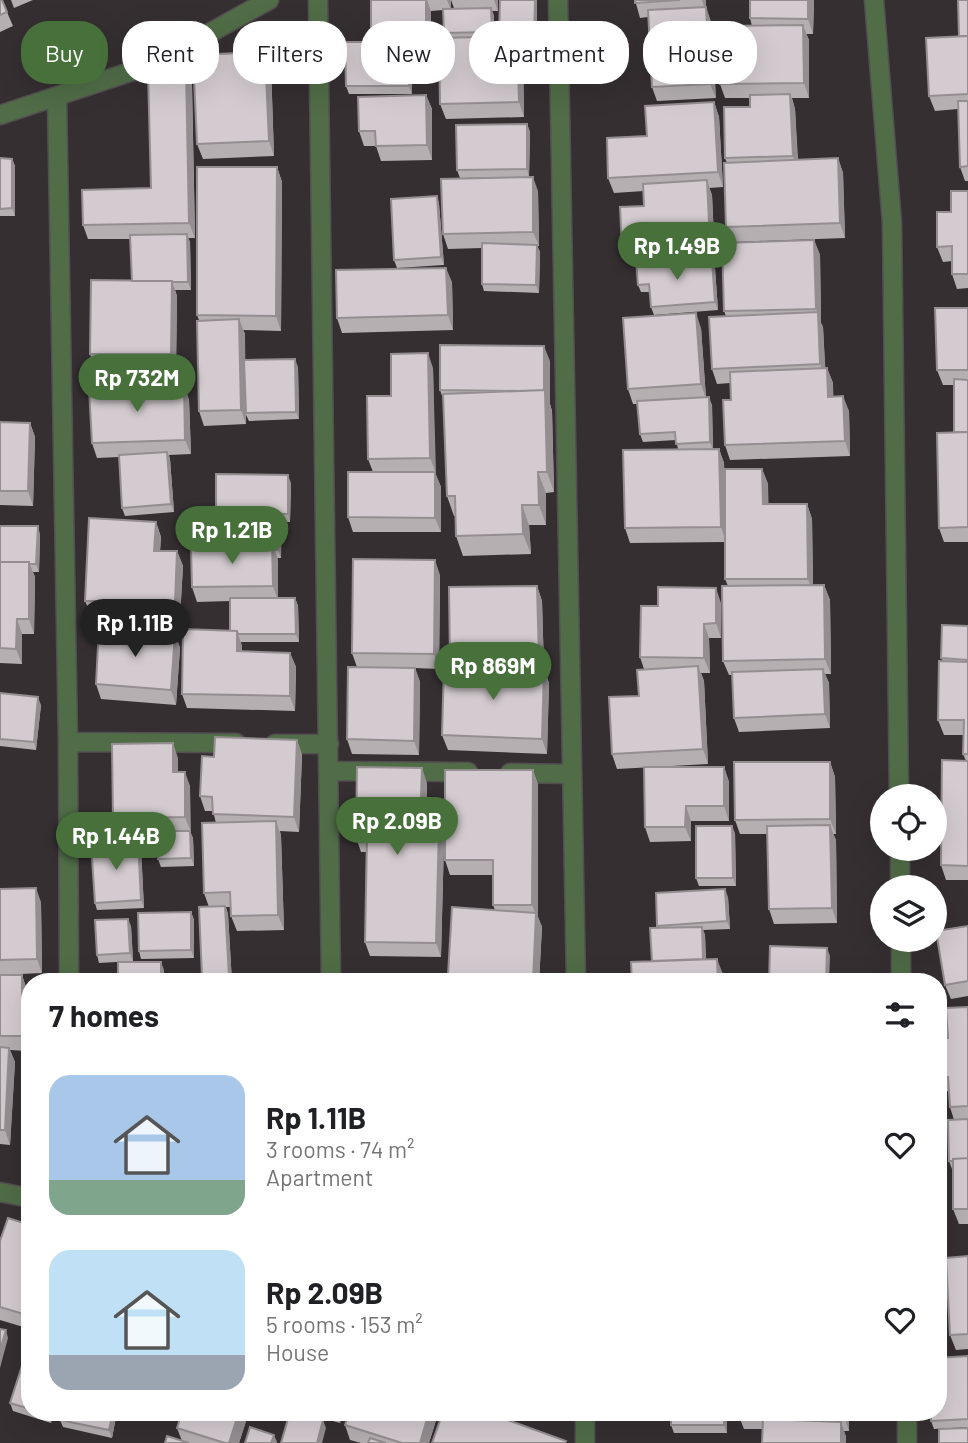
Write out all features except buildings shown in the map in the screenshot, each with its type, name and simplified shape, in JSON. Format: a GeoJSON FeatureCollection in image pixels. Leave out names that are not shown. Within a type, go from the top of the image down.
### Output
{"type":"FeatureCollection","features":[{"type":"Feature","properties":{"kind":"street"},"geometry":{"type":"LineString","coordinates":[[0,115],[154,64],[269,0]]}},
{"type":"Feature","properties":{"kind":"street"},"geometry":{"type":"LineString","coordinates":[[318,0],[331,973]]}},
{"type":"Feature","properties":{"kind":"street"},"geometry":{"type":"LineString","coordinates":[[558,0],[576,973]]}},
{"type":"Feature","properties":{"kind":"street"},"geometry":{"type":"LineString","coordinates":[[874,0],[892,223],[899,784]]}},
{"type":"Feature","properties":{"kind":"street"},"geometry":{"type":"LineString","coordinates":[[57,97],[68,743],[69,973]]}},
{"type":"Feature","properties":{"kind":"street"},"geometry":{"type":"LineString","coordinates":[[68,743],[329,744]]}},
{"type":"Feature","properties":{"kind":"street"},"geometry":{"type":"LineString","coordinates":[[328,771],[572,774]]}},
{"type":"Feature","properties":{"kind":"street"},"geometry":{"type":"LineString","coordinates":[[901,952],[901,973]]}},
{"type":"Feature","properties":{"kind":"street"},"geometry":{"type":"LineString","coordinates":[[0,1192],[21,1196]]}},
{"type":"Feature","properties":{"kind":"street"},"geometry":{"type":"LineString","coordinates":[[585,1421],[585,1443]]}},
{"type":"Feature","properties":{"kind":"street"},"geometry":{"type":"LineString","coordinates":[[907,1421],[907,1443]]}}]}
